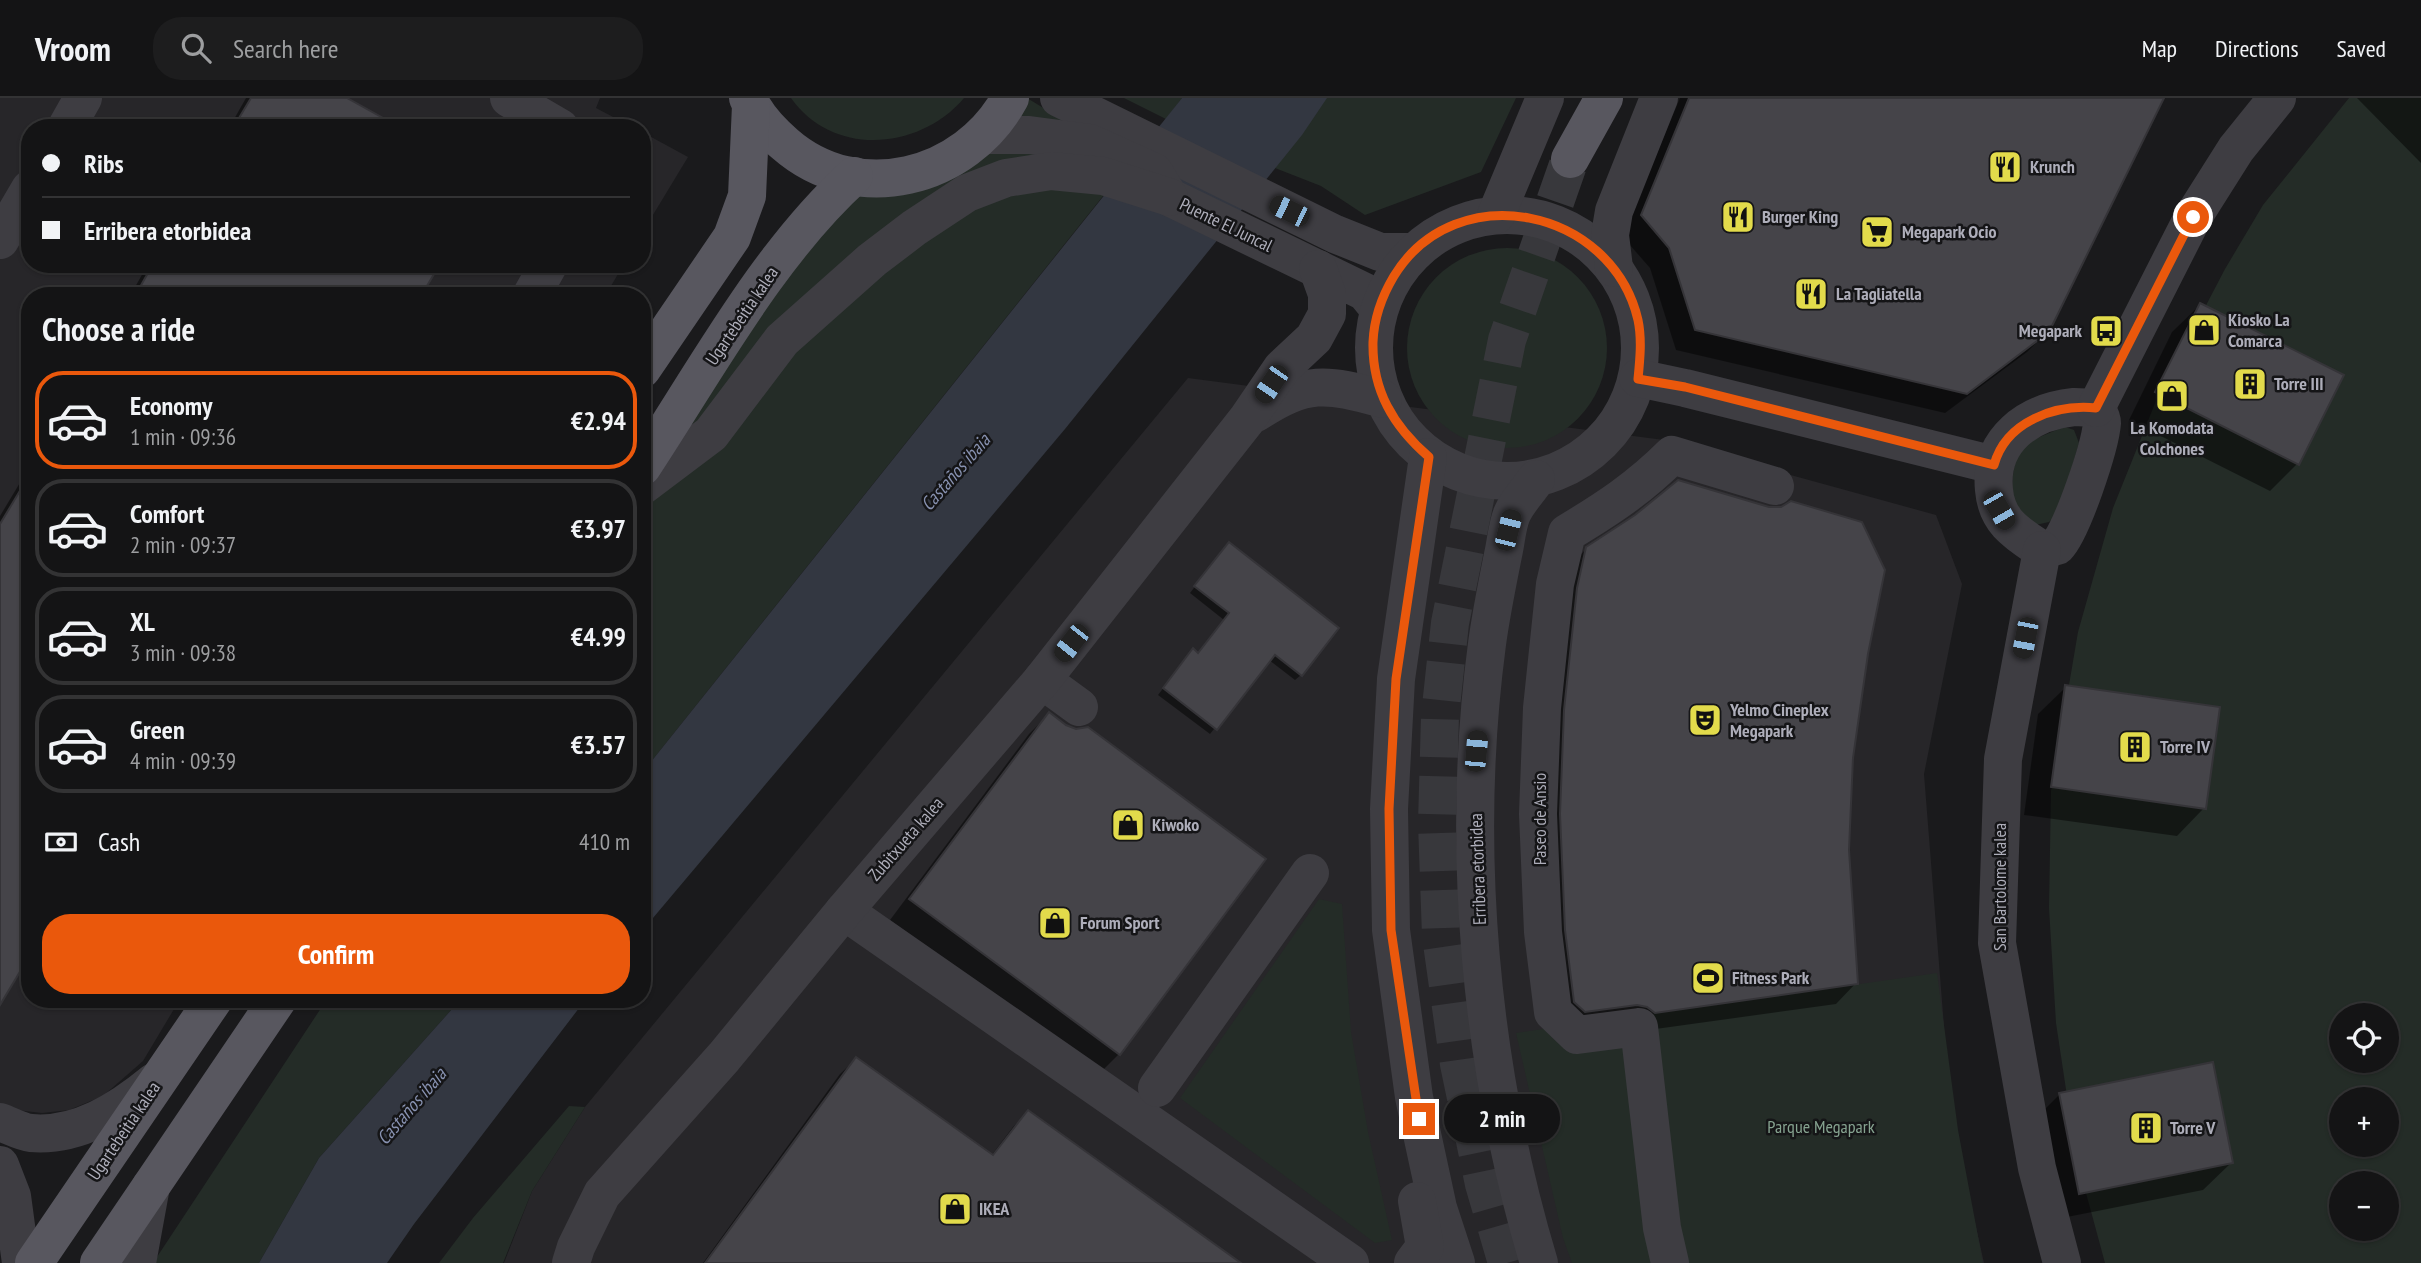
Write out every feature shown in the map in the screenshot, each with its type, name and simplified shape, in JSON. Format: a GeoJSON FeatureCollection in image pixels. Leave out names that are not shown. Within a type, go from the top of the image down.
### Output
{"type":"FeatureCollection","features":[{"type":"Feature","properties":{"kind":"main road"},"geometry":{"type":"LineString","coordinates":[[749,102],[771,131],[795,152],[823,168],[854,176],[881,178],[908,176],[933,168],[961,154],[984,135],[1010,98]]}},
{"type":"Feature","properties":{"kind":"main road"},"geometry":{"type":"LineString","coordinates":[[1592,98],[1570,159],[1604,98]]}},
{"type":"Feature","properties":{"kind":"main road"},"geometry":{"type":"LineString","coordinates":[[651,356],[737,226],[747,196],[749,102]]}},
{"type":"Feature","properties":{"kind":"main road","name":"Ugartebeitia kalea"},"geometry":{"type":"LineString","coordinates":[[651,453],[763,283],[823,205],[854,176]]}},
{"type":"Feature","properties":{"kind":"main road","name":"Ugartebeitia kalea"},"geometry":{"type":"LineString","coordinates":[[34,1263],[208,1008]]}},
{"type":"Feature","properties":{"kind":"main road"},"geometry":{"type":"LineString","coordinates":[[99,1263],[272,1008]]}},
{"type":"Feature","properties":{"kind":"street"},"geometry":{"type":"LineString","coordinates":[[71,119],[83,98]]}},
{"type":"Feature","properties":{"kind":"street"},"geometry":{"type":"LineString","coordinates":[[509,98],[545,119]]}},
{"type":"Feature","properties":{"kind":"street"},"geometry":{"type":"LineString","coordinates":[[1059,98],[1335,234],[1380,252],[1414,252]]}},
{"type":"Feature","properties":{"kind":"street"},"geometry":{"type":"LineString","coordinates":[[1496,215],[1545,98]]}},
{"type":"Feature","properties":{"kind":"street"},"geometry":{"type":"LineString","coordinates":[[1614,268],[1610,235],[1614,211],[1660,98]]}},
{"type":"Feature","properties":{"kind":"street"},"geometry":{"type":"LineString","coordinates":[[2096,408],[2193,217],[2236,149],[2277,98]]}},
{"type":"Feature","properties":{"kind":"street","name":"Puente El Juncal"},"geometry":{"type":"LineString","coordinates":[[984,135],[1029,135],[1090,143],[1154,172],[1169,197],[1365,292],[1379,309]]}},
{"type":"Feature","properties":{"kind":"street"},"geometry":{"type":"LineString","coordinates":[[651,479],[711,434],[782,341],[872,260],[967,193],[1006,178],[1051,171],[1103,176],[1169,197]]}},
{"type":"Feature","properties":{"kind":"street"},"geometry":{"type":"LineString","coordinates":[[0,240],[21,204]]}},
{"type":"Feature","properties":{"kind":"street"},"geometry":{"type":"LineString","coordinates":[[1496,215],[1530,217],[1562,227],[1591,244],[1614,268],[1629,293],[1638,321],[1641,350],[1638,379],[1630,402],[1618,424],[1601,443],[1582,459],[1560,471],[1536,479],[1499,482],[1462,474],[1429,457],[1410,440],[1394,421],[1383,399],[1373,354],[1374,331],[1387,288],[1414,252],[1432,237],[1452,227],[1473,219],[1496,215]]}},
{"type":"Feature","properties":{"kind":"street","name":"Zubitxueta kalea"},"geometry":{"type":"LineString","coordinates":[[570,1263],[602,1194],[724,1057],[844,911],[1042,680],[1248,418],[1282,368],[1314,338],[1327,314],[1327,294],[1318,269]]}},
{"type":"Feature","properties":{"kind":"street"},"geometry":{"type":"LineString","coordinates":[[1638,379],[1685,387],[1994,465]]}},
{"type":"Feature","properties":{"kind":"street","name":"Zubitxueta kalea"},"geometry":{"type":"LineString","coordinates":[[1248,418],[1279,398],[1301,389],[1328,386],[1383,399]]}},
{"type":"Feature","properties":{"kind":"street"},"geometry":{"type":"LineString","coordinates":[[2074,407],[2096,408],[2101,418],[2099,439],[2069,529],[2057,546],[2042,550],[2021,536],[2003,516],[1995,495],[1994,465],[2003,445],[2041,414],[2074,407]]}},
{"type":"Feature","properties":{"kind":"street","name":"Paseo de Ansio"},"geometry":{"type":"LineString","coordinates":[[1670,1263],[1662,1228],[1639,1027],[1577,1035],[1553,1012],[1543,932],[1538,814],[1542,708],[1555,584],[1567,533],[1645,482],[1672,455],[1775,486]]}},
{"type":"Feature","properties":{"kind":"street"},"geometry":{"type":"LineString","coordinates":[[1429,457],[1396,679],[1389,809],[1391,930],[1414,1097],[1438,1208],[1456,1263]]}},
{"type":"Feature","properties":{"kind":"street","name":"Erribera etorbidea"},"geometry":{"type":"LineString","coordinates":[[1536,479],[1512,512],[1492,612],[1476,751],[1475,836],[1478,926],[1501,1100],[1539,1263]]}},
{"type":"Feature","properties":{"kind":"street","name":"San Bartolome kalea"},"geometry":{"type":"LineString","coordinates":[[2042,550],[2003,759],[1997,943],[2037,1168],[2063,1263]]}},
{"type":"Feature","properties":{"kind":"street"},"geometry":{"type":"LineString","coordinates":[[1042,680],[1079,707]]}},
{"type":"Feature","properties":{"kind":"street"},"geometry":{"type":"LineString","coordinates":[[1157,1088],[1310,873]]}},
{"type":"Feature","properties":{"kind":"street"},"geometry":{"type":"LineString","coordinates":[[844,911],[1350,1263]]}},
{"type":"Feature","properties":{"kind":"street"},"geometry":{"type":"LineString","coordinates":[[1391,930],[1380,994],[1394,1098],[1425,1238],[1425,1247],[1413,1263]]}},
{"type":"Feature","properties":{"kind":"street"},"geometry":{"type":"LineString","coordinates":[[0,1122],[29,1133],[59,1131],[89,1124],[116,1111],[164,1074]]}},
{"type":"Feature","properties":{"kind":"street"},"geometry":{"type":"LineString","coordinates":[[0,1165],[12,1196],[22,1263]]}},
{"type":"Feature","properties":{"kind":"street"},"geometry":{"type":"LineString","coordinates":[[137,1263],[152,1186]]}},
{"type":"Feature","properties":{"kind":"shaded area"},"geometry":{"type":"Polygon","coordinates":[[[0,98],[600,98],[596,108],[617,119],[21,119],[21,273],[619,273],[610,287],[21,287],[21,1008],[175,1008],[143,1061],[103,1096],[69,1110],[42,1113],[8,1109],[0,1104],[0,98]]]}},
{"type":"Feature","properties":{"kind":"shaded area"},"geometry":{"type":"Polygon","coordinates":[[[651,137],[688,157],[651,218],[651,137]]]}},
{"type":"Feature","properties":{"kind":"shaded area"},"geometry":{"type":"Polygon","coordinates":[[[1188,378],[1664,440],[1936,515],[1962,584],[1924,774],[1951,1115],[1984,1263],[504,1263],[532,1191],[585,1107],[1188,378]]]}},
{"type":"Feature","properties":{"kind":"green space"},"geometry":{"type":"Polygon","coordinates":[[[791,98],[964,98],[946,115],[924,128],[901,137],[877,140],[853,138],[830,131],[809,117],[791,98]]]}},
{"type":"Feature","properties":{"kind":"green space"},"geometry":{"type":"Polygon","coordinates":[[[1027,98],[1131,161],[651,762],[651,465],[801,232],[881,178],[1027,98]]]}},
{"type":"Feature","properties":{"kind":"green space"},"geometry":{"type":"Polygon","coordinates":[[[1124,98],[1182,98],[1166,119],[1124,98]]]}},
{"type":"Feature","properties":{"kind":"green space"},"geometry":{"type":"Polygon","coordinates":[[[1323,98],[1516,98],[1481,172],[1365,215],[1321,186],[1275,168],[1323,98]]]}},
{"type":"Feature","properties":{"kind":"green space"},"geometry":{"type":"Polygon","coordinates":[[[2349,98],[2421,98],[2421,1263],[2105,1263],[2076,1156],[2056,1023],[2049,908],[2051,791],[2078,632],[2113,508],[2156,401],[2225,269],[2263,205],[2349,98]]]}},
{"type":"Feature","properties":{"kind":"green space"},"geometry":{"type":"Polygon","coordinates":[[[1507,248],[1545,256],[1562,265],[1577,278],[1590,293],[1599,310],[1607,348],[1599,386],[1590,403],[1577,418],[1562,431],[1545,440],[1507,448],[1469,440],[1452,431],[1437,418],[1424,403],[1415,386],[1407,348],[1415,310],[1424,293],[1437,278],[1452,265],[1469,256],[1507,248]]]}},
{"type":"Feature","properties":{"kind":"green space"},"geometry":{"type":"Polygon","coordinates":[[[2065,427],[2074,430],[2079,443],[2058,515],[2049,522],[2031,526],[2011,500],[2016,459],[2027,444],[2065,427]]]}},
{"type":"Feature","properties":{"kind":"green space"},"geometry":{"type":"Polygon","coordinates":[[[1319,899],[1342,904],[1351,1032],[1368,1132],[1392,1240],[1375,1243],[1180,1098],[1319,899]]]}},
{"type":"Feature","properties":{"kind":"green space","name":"Parque Megapark"},"geometry":{"type":"Polygon","coordinates":[[[1937,973],[1958,1130],[1983,1263],[1572,1263],[1563,1238],[1516,1033],[1937,973]]]}},
{"type":"Feature","properties":{"kind":"green space"},"geometry":{"type":"Polygon","coordinates":[[[321,1008],[453,1008],[319,1158],[259,1263],[153,1263],[321,1008]]]}},
{"type":"Feature","properties":{"kind":"green space"},"geometry":{"type":"Polygon","coordinates":[[[569,1106],[585,1107],[532,1191],[503,1263],[439,1263],[473,1218],[569,1106]]]}},
{"type":"Feature","properties":{"kind":"water","name":"Castaños ibaia"},"geometry":{"type":"Polygon","coordinates":[[[1182,98],[1327,98],[1302,135],[1065,429],[651,920],[651,762],[1182,98]]]}},
{"type":"Feature","properties":{"kind":"water","name":"Castaños ibaia"},"geometry":{"type":"Polygon","coordinates":[[[453,1008],[579,1008],[387,1263],[259,1263],[319,1158],[453,1008]]]}},
{"type":"Feature","properties":{"kind":"building"},"geometry":{"type":"Polygon","coordinates":[[[251,98],[347,98],[385,119],[238,119],[251,98]]]}},
{"type":"Feature","properties":{"kind":"building","name":"Megapark Ocio"},"geometry":{"type":"Polygon","coordinates":[[[1689,98],[2164,98],[2049,332],[1967,394],[1695,330],[1669,248],[1641,215],[1689,98]]]}},
{"type":"Feature","properties":{"kind":"building"},"geometry":{"type":"Polygon","coordinates":[[[148,273],[435,273],[426,287],[140,287],[148,273]]]}},
{"type":"Feature","properties":{"kind":"building","name":"Torre III"},"geometry":{"type":"Polygon","coordinates":[[[2200,303],[2344,375],[2299,465],[2155,392],[2200,303]]]}},
{"type":"Feature","properties":{"kind":"building","name":"Yelmo Cineplex Megapark"},"geometry":{"type":"Polygon","coordinates":[[[1678,480],[1769,507],[1781,507],[1791,501],[1862,522],[1885,570],[1868,654],[1853,758],[1849,850],[1858,984],[1655,1013],[1647,1007],[1637,1005],[1585,1012],[1574,1002],[1565,930],[1560,814],[1564,710],[1577,588],[1586,547],[1635,515],[1678,480]]]}},
{"type":"Feature","properties":{"kind":"building"},"geometry":{"type":"Polygon","coordinates":[[[21,489],[21,970],[0,1005],[0,524],[21,489]]]}},
{"type":"Feature","properties":{"kind":"building"},"geometry":{"type":"Polygon","coordinates":[[[1229,542],[1339,628],[1302,676],[1275,655],[1217,730],[1163,688],[1193,648],[1198,653],[1229,613],[1194,586],[1229,542]]]}},
{"type":"Feature","properties":{"kind":"building","name":"Torre IV"},"geometry":{"type":"Polygon","coordinates":[[[2065,685],[2220,707],[2206,809],[2051,787],[2065,685]]]}},
{"type":"Feature","properties":{"kind":"building"},"geometry":{"type":"Polygon","coordinates":[[[1049,712],[1076,729],[1088,727],[1266,859],[1120,1055],[909,899],[1049,712]]]}},
{"type":"Feature","properties":{"kind":"building","name":"IKEA"},"geometry":{"type":"Polygon","coordinates":[[[856,1057],[993,1155],[1028,1110],[1241,1263],[705,1263],[856,1057]]]}},
{"type":"Feature","properties":{"kind":"building","name":"Torre V"},"geometry":{"type":"Polygon","coordinates":[[[2213,1062],[2233,1163],[2079,1194],[2059,1093],[2213,1062]]]}},
{"type":"Feature","properties":{"kind":"tunnel"},"geometry":{"type":"LineString","coordinates":[[1507,1263],[1484,1184],[1459,1064],[1441,936],[1437,823],[1440,716],[1450,623],[1507,340],[1570,159]]}},
{"type":"Feature","properties":{"kind":"place","name":"Krunch"},"geometry":{"type":"Point","coordinates":[2005,167]}},
{"type":"Feature","properties":{"kind":"place","name":"Burger King"},"geometry":{"type":"Point","coordinates":[1738,217]}},
{"type":"Feature","properties":{"kind":"place","name":"Megapark Ocio"},"geometry":{"type":"Point","coordinates":[1877,232]}},
{"type":"Feature","properties":{"kind":"place","name":"La Tagliatella"},"geometry":{"type":"Point","coordinates":[1811,294]}},
{"type":"Feature","properties":{"kind":"place","name":"Kiosko La Comarca"},"geometry":{"type":"Point","coordinates":[2204,330]}},
{"type":"Feature","properties":{"kind":"place","name":"Megapark"},"geometry":{"type":"Point","coordinates":[2106,331]}},
{"type":"Feature","properties":{"kind":"place","name":"Torre III"},"geometry":{"type":"Point","coordinates":[2250,384]}},
{"type":"Feature","properties":{"kind":"place","name":"La Komodata Colchones"},"geometry":{"type":"Point","coordinates":[2172,396]}},
{"type":"Feature","properties":{"kind":"place","name":"Yelmo Cineplex Megapark"},"geometry":{"type":"Point","coordinates":[1705,720]}},
{"type":"Feature","properties":{"kind":"place","name":"Torre IV"},"geometry":{"type":"Point","coordinates":[2135,747]}},
{"type":"Feature","properties":{"kind":"place","name":"Kiwoko"},"geometry":{"type":"Point","coordinates":[1128,825]}},
{"type":"Feature","properties":{"kind":"place","name":"Forum Sport"},"geometry":{"type":"Point","coordinates":[1055,923]}},
{"type":"Feature","properties":{"kind":"place","name":"Fitness Park"},"geometry":{"type":"Point","coordinates":[1708,978]}},
{"type":"Feature","properties":{"kind":"place","name":"Torre V"},"geometry":{"type":"Point","coordinates":[2146,1128]}},
{"type":"Feature","properties":{"kind":"place","name":"IKEA"},"geometry":{"type":"Point","coordinates":[955,1209]}},
{"type":"Feature","properties":{"kind":"route"},"geometry":{"type":"LineString","coordinates":[[1419,1119],[1391,930],[1389,809],[1396,679],[1429,457],[1394,421],[1376,377],[1373,354],[1379,309],[1387,288],[1399,269],[1432,237],[1473,219],[1496,215],[1530,217],[1562,227],[1591,244],[1614,268],[1629,293],[1638,321],[1641,350],[1638,379],[1685,387],[1994,465],[2003,445],[2041,414],[2074,407],[2096,408],[2193,217]]}}]}
